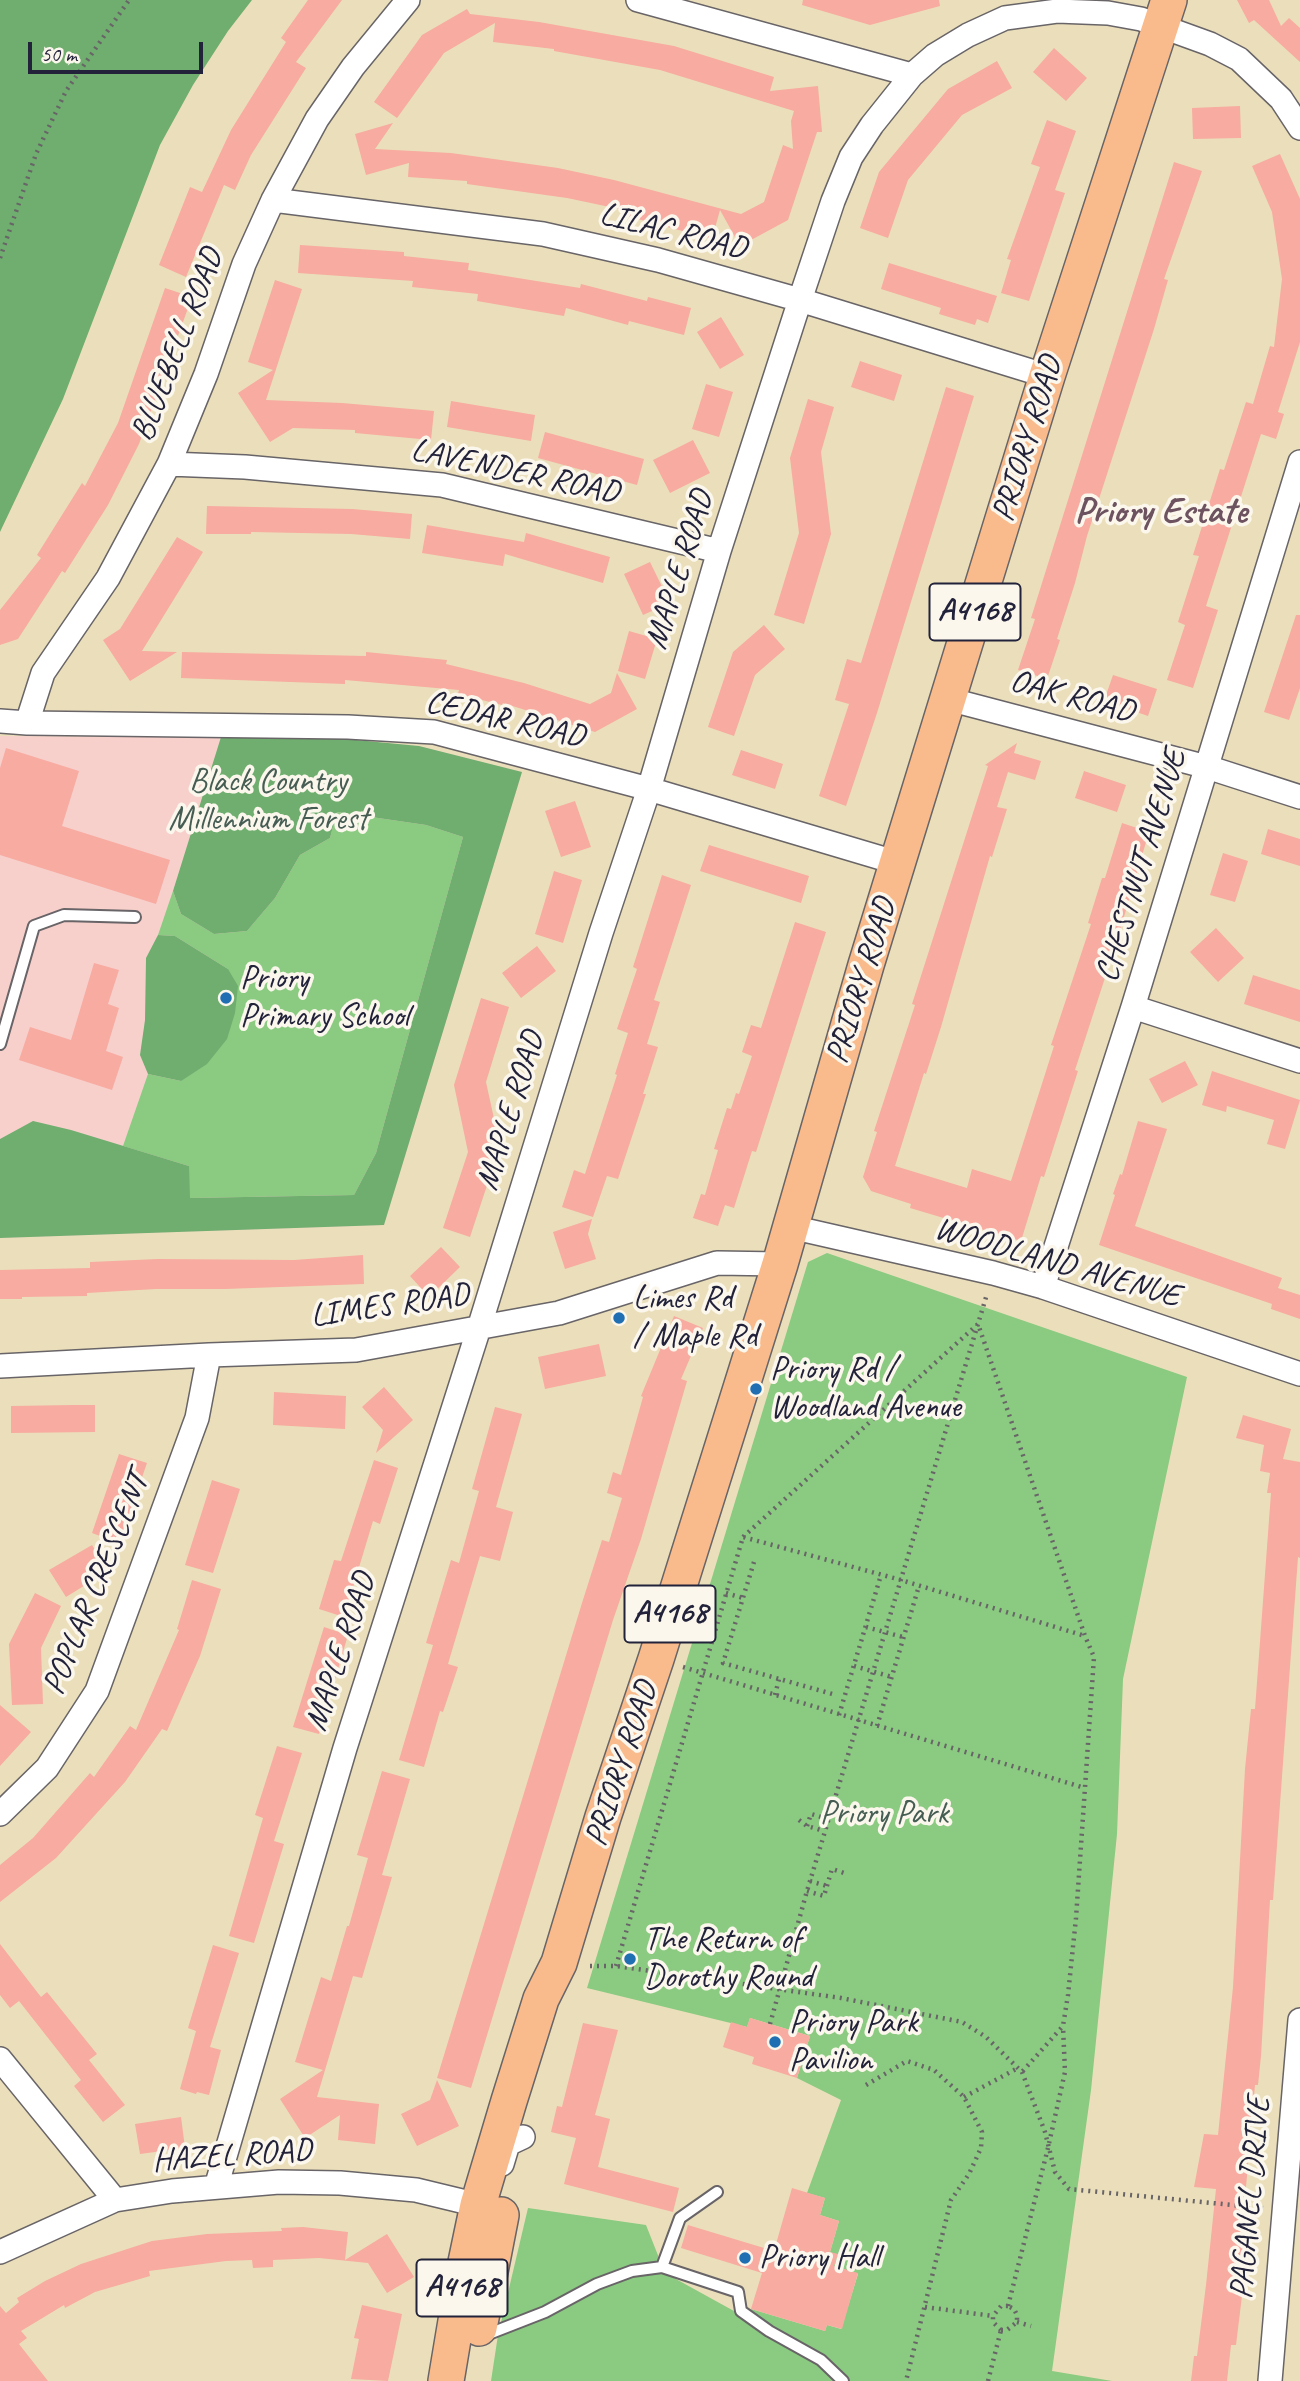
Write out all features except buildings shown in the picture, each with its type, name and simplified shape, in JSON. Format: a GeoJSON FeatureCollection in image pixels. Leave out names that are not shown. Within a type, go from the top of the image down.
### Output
{"type":"FeatureCollection","features":[{"type":"Feature","properties":{"kind":"main road","name":"PRIORY ROAD"},"geometry":{"type":"LineString","coordinates":[[461,2367],[465,2267],[523,2137],[558,2011],[575,1965],[603,1817],[656,1659],[780,1264],[832,1078],[1047,376],[1165,13]]}},
{"type":"Feature","properties":{"kind":"main road","name":"PRIORY ROAD"},"geometry":{"type":"LineString","coordinates":[[490,2210],[541,1999],[575,1965]]}},
{"type":"Feature","properties":{"kind":"street","name":"BLUEBELL ROAD"},"geometry":{"type":"LineString","coordinates":[[27,723],[43,673],[108,578],[169,464],[206,374],[244,264],[273,200],[317,119],[353,67],[408,0]]}},
{"type":"Feature","properties":{"kind":"street"},"geometry":{"type":"LineString","coordinates":[[638,0],[912,75]]}},
{"type":"Feature","properties":{"kind":"street","name":"MAPLE ROAD"},"geometry":{"type":"LineString","coordinates":[[216,2187],[345,1748],[601,933],[649,789],[719,551],[833,201],[851,157],[872,125],[912,75],[935,55],[968,35],[1005,18],[1057,11],[1108,13],[1141,19],[1165,13]]}},
{"type":"Feature","properties":{"kind":"street"},"geometry":{"type":"LineString","coordinates":[[1165,13],[1209,44],[1239,59],[1281,99],[1300,128]]}},
{"type":"Feature","properties":{"kind":"street","name":"LILAC ROAD"},"geometry":{"type":"LineString","coordinates":[[273,200],[543,234],[658,260],[800,300],[1047,376]]}},
{"type":"Feature","properties":{"kind":"street","name":"CHESTNUT AVENUE"},"geometry":{"type":"LineString","coordinates":[[1043,1287],[1207,768],[1290,536],[1300,462]]}},
{"type":"Feature","properties":{"kind":"street","name":"LAVENDER ROAD"},"geometry":{"type":"LineString","coordinates":[[169,464],[244,467],[442,485],[719,551]]}},
{"type":"Feature","properties":{"kind":"street","name":"OAK ROAD"},"geometry":{"type":"LineString","coordinates":[[948,699],[1207,768],[1300,797]]}},
{"type":"Feature","properties":{"kind":"street","name":"CEDAR ROAD"},"geometry":{"type":"LineString","coordinates":[[0,721],[348,727],[435,732],[649,789],[898,863]]}},
{"type":"Feature","properties":{"kind":"street"},"geometry":{"type":"LineString","coordinates":[[1133,1007],[1300,1061]]}},
{"type":"Feature","properties":{"kind":"street","name":"WOODLAND AVENUE"},"geometry":{"type":"LineString","coordinates":[[791,1227],[1043,1287],[1300,1374]]}},
{"type":"Feature","properties":{"kind":"street","name":"LIMES ROAD"},"geometry":{"type":"LineString","coordinates":[[0,1366],[209,1354],[356,1350],[559,1313],[717,1263],[780,1264]]}},
{"type":"Feature","properties":{"kind":"street","name":"POPLAR CRESCENT"},"geometry":{"type":"LineString","coordinates":[[0,1814],[47,1768],[97,1691],[197,1418],[209,1354]]}},
{"type":"Feature","properties":{"kind":"street","name":"PAGANEL DRIVE"},"geometry":{"type":"LineString","coordinates":[[1270,2381],[1300,2020]]}},
{"type":"Feature","properties":{"kind":"street"},"geometry":{"type":"LineString","coordinates":[[0,2059],[115,2200]]}},
{"type":"Feature","properties":{"kind":"street","name":"HAZEL ROAD"},"geometry":{"type":"LineString","coordinates":[[0,2252],[115,2200],[216,2187],[279,2182],[340,2183],[416,2190],[490,2210]]}},
{"type":"Feature","properties":{"kind":"lane"},"geometry":{"type":"LineString","coordinates":[[0,1044],[34,926],[64,915],[135,917]]}},
{"type":"Feature","properties":{"kind":"lane"},"geometry":{"type":"LineString","coordinates":[[662,2267],[680,2218],[717,2193]]}},
{"type":"Feature","properties":{"kind":"lane"},"geometry":{"type":"LineString","coordinates":[[461,2367],[545,2312],[597,2284],[632,2271],[662,2267],[738,2292],[741,2311],[769,2331],[821,2360],[843,2381]]}},
{"type":"Feature","properties":{"kind":"path"},"geometry":{"type":"LineString","coordinates":[[0,258],[37,153],[66,91],[129,0]]}},
{"type":"Feature","properties":{"kind":"path"},"geometry":{"type":"LineString","coordinates":[[770,2024],[824,1831],[993,1273]]}},
{"type":"Feature","properties":{"kind":"path"},"geometry":{"type":"LineString","coordinates":[[616,1966],[743,1537],[978,1324]]}},
{"type":"Feature","properties":{"kind":"path"},"geometry":{"type":"LineString","coordinates":[[978,1324],[1094,1657],[1076,1918],[1063,2026],[1065,2072],[1008,2306]]}},
{"type":"Feature","properties":{"kind":"path"},"geometry":{"type":"LineString","coordinates":[[743,1537],[901,1580],[1085,1636]]}},
{"type":"Feature","properties":{"kind":"path"},"geometry":{"type":"LineString","coordinates":[[754,1562],[723,1663],[836,1695]]}},
{"type":"Feature","properties":{"kind":"path"},"geometry":{"type":"LineString","coordinates":[[839,1715],[881,1575]]}},
{"type":"Feature","properties":{"kind":"path"},"geometry":{"type":"LineString","coordinates":[[877,1726],[919,1586]]}},
{"type":"Feature","properties":{"kind":"path"},"geometry":{"type":"LineString","coordinates":[[726,1593],[743,1598]]}},
{"type":"Feature","properties":{"kind":"path"},"geometry":{"type":"LineString","coordinates":[[866,1627],[904,1637]]}},
{"type":"Feature","properties":{"kind":"path"},"geometry":{"type":"LineString","coordinates":[[656,1659],[1085,1788]]}},
{"type":"Feature","properties":{"kind":"path"},"geometry":{"type":"LineString","coordinates":[[854,1666],[892,1677]]}},
{"type":"Feature","properties":{"kind":"path"},"geometry":{"type":"LineString","coordinates":[[775,1695],[779,1679]]}},
{"type":"Feature","properties":{"kind":"path"},"geometry":{"type":"LineString","coordinates":[[807,1826],[811,1814],[828,1819]]}},
{"type":"Feature","properties":{"kind":"path"},"geometry":{"type":"LineString","coordinates":[[799,1820],[807,1826],[824,1831]]}},
{"type":"Feature","properties":{"kind":"path"},"geometry":{"type":"LineString","coordinates":[[807,1891],[824,1896],[832,1869],[844,1873]]}},
{"type":"Feature","properties":{"kind":"path"},"geometry":{"type":"LineString","coordinates":[[810,1881],[827,1886]]}},
{"type":"Feature","properties":{"kind":"path"},"geometry":{"type":"LineString","coordinates":[[575,1965],[616,1966],[841,1998],[962,2022],[986,2037],[1020,2070],[1033,2097],[1055,2172],[1069,2189],[1284,2211]]}},
{"type":"Feature","properties":{"kind":"path"},"geometry":{"type":"LineString","coordinates":[[964,2096],[1020,2070],[1063,2026]]}},
{"type":"Feature","properties":{"kind":"path"},"geometry":{"type":"LineString","coordinates":[[866,2085],[907,2061],[934,2070],[964,2096],[982,2132],[981,2148],[969,2174],[951,2200],[906,2381]]}},
{"type":"Feature","properties":{"kind":"path"},"geometry":{"type":"LineString","coordinates":[[993,2316],[1001,2306],[1008,2306],[1014,2309],[1017,2322]]}},
{"type":"Feature","properties":{"kind":"path"},"geometry":{"type":"LineString","coordinates":[[925,2307],[993,2316]]}},
{"type":"Feature","properties":{"kind":"path"},"geometry":{"type":"LineString","coordinates":[[993,2316],[996,2327],[1001,2330],[1007,2330],[1017,2322]]}},
{"type":"Feature","properties":{"kind":"path"},"geometry":{"type":"LineString","coordinates":[[1017,2322],[1031,2326]]}},
{"type":"Feature","properties":{"kind":"path"},"geometry":{"type":"LineString","coordinates":[[988,2381],[1001,2330]]}},
{"type":"Feature","properties":{"kind":"shaded area","name":"Priory Primary School"},"geometry":{"type":"Polygon","coordinates":[[[0,736],[335,738],[419,746],[522,772],[384,1225],[0,1238],[0,736]]]}},
{"type":"Feature","properties":{"kind":"green space"},"geometry":{"type":"Polygon","coordinates":[[[0,0],[252,0],[193,85],[160,145],[63,399],[0,532],[0,0]]]}},
{"type":"Feature","properties":{"kind":"green space","name":"Black Country Millennium Forest"},"geometry":{"type":"Polygon","coordinates":[[[221,737],[335,738],[419,746],[522,772],[384,1225],[0,1238],[0,1139],[33,1121],[189,1166],[190,1198],[354,1195],[376,1153],[463,837],[426,825],[337,812],[330,838],[300,855],[275,898],[247,931],[214,934],[181,914],[173,891],[221,737]]]}},
{"type":"Feature","properties":{"kind":"green space"},"geometry":{"type":"Polygon","coordinates":[[[337,812],[426,825],[463,837],[376,1153],[354,1195],[189,1198],[189,1166],[123,1146],[148,1074],[181,1081],[228,969],[175,936],[158,935],[173,891],[181,914],[214,934],[247,931],[275,898],[300,855],[330,838],[337,812]]]}},
{"type":"Feature","properties":{"kind":"green space","name":"Black Country Millennium Forest"},"geometry":{"type":"Polygon","coordinates":[[[158,935],[175,936],[228,969],[238,986],[235,1013],[227,1039],[207,1064],[181,1081],[148,1074],[140,1055],[145,1020],[146,958],[158,935]]]}},
{"type":"Feature","properties":{"kind":"green space","name":"Priory Park"},"geometry":{"type":"Polygon","coordinates":[[[827,1253],[1187,1377],[1123,1679],[1117,1834],[1091,2090],[1052,2371],[1112,2381],[491,2381],[498,2335],[528,2208],[646,2225],[665,2273],[743,2316],[751,2309],[825,2331],[827,2325],[841,2329],[858,2274],[834,2266],[837,2255],[830,2252],[839,2221],[820,2215],[825,2198],[807,2193],[841,2100],[797,2078],[810,2036],[750,2018],[747,2027],[587,1988],[808,1262],[827,1253]]]}},
{"type":"Feature","properties":{"kind":"place","name":"Priory Primary School"},"geometry":{"type":"Point","coordinates":[226,998]}},
{"type":"Feature","properties":{"kind":"place","name":"Limes Rd / Maple Rd"},"geometry":{"type":"Point","coordinates":[619,1318]}},
{"type":"Feature","properties":{"kind":"place","name":"Priory Rd / Woodland Avenue"},"geometry":{"type":"Point","coordinates":[756,1389]}},
{"type":"Feature","properties":{"kind":"place","name":"The Return of Dorothy Round"},"geometry":{"type":"Point","coordinates":[630,1959]}},
{"type":"Feature","properties":{"kind":"place","name":"Priory Park Pavilion"},"geometry":{"type":"Point","coordinates":[775,2042]}},
{"type":"Feature","properties":{"kind":"place","name":"Priory Hall"},"geometry":{"type":"Point","coordinates":[745,2258]}},
{"type":"Feature","properties":{"kind":"district","name":"Priory Estate"},"geometry":{"type":"Point","coordinates":[1161,512]}}]}
